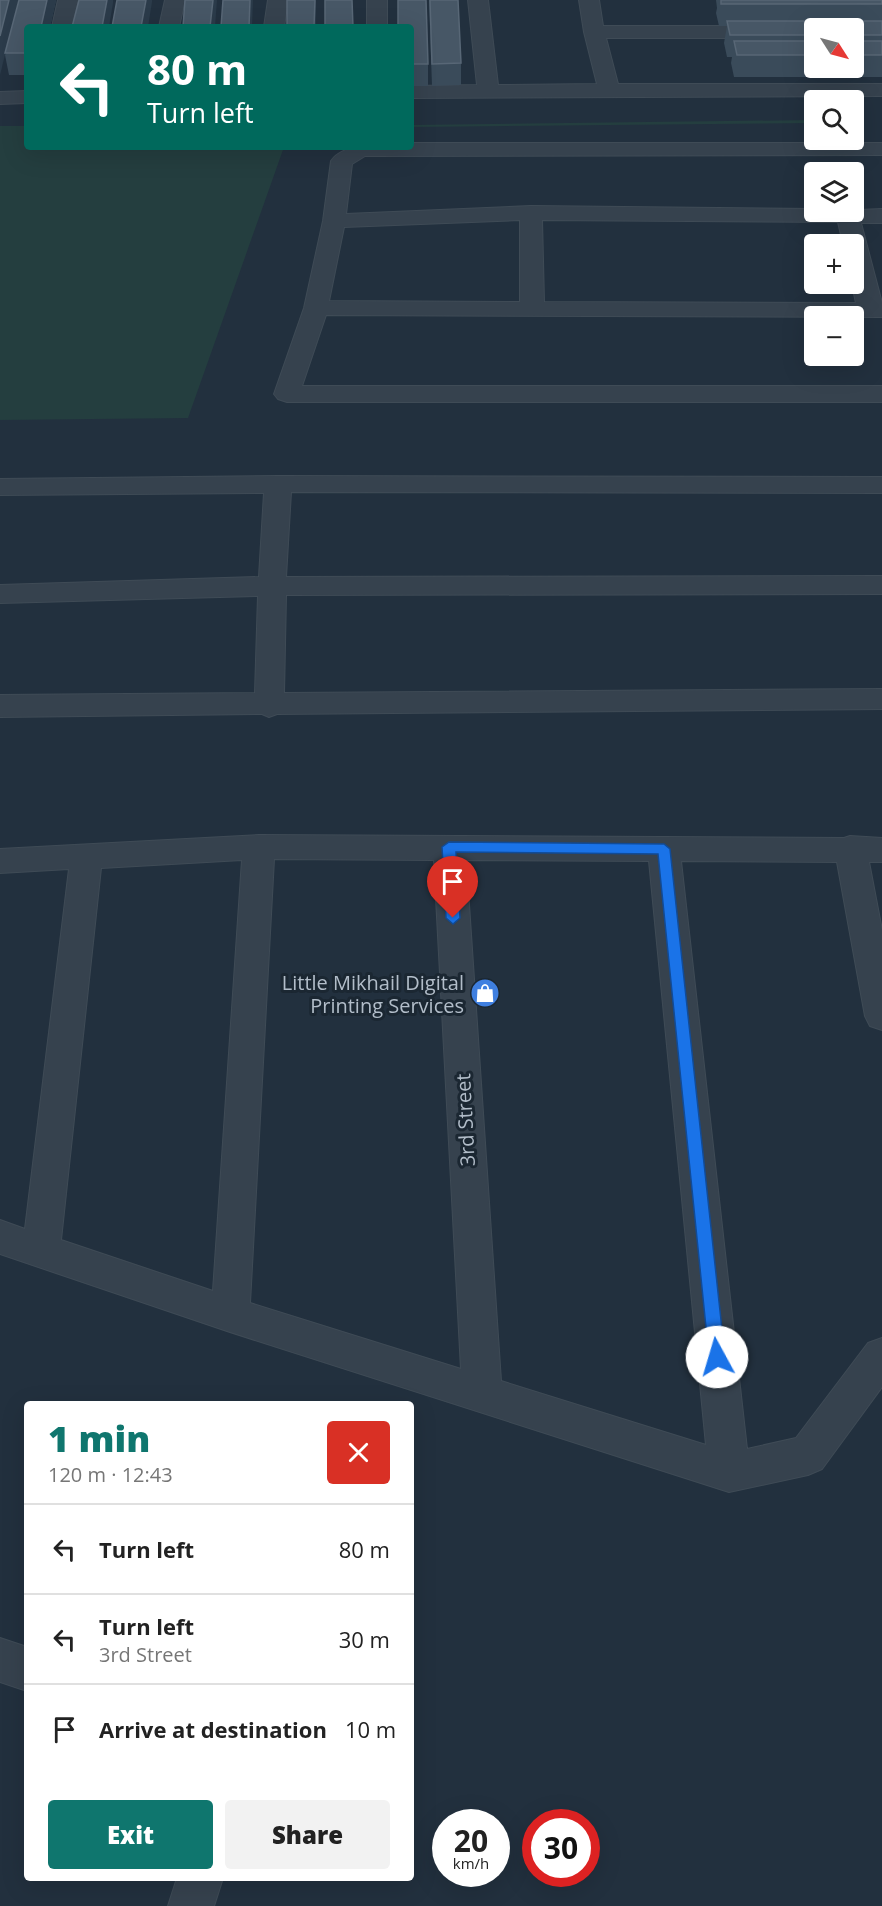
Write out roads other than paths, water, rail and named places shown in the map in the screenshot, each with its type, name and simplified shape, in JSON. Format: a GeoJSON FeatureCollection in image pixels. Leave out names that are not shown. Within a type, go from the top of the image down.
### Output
{"type":"FeatureCollection","features":[{"type":"Feature","properties":{"kind":"street"},"geometry":{"type":"LineString","coordinates":[[63,24],[68,0]]}},
{"type":"Feature","properties":{"kind":"street"},"geometry":{"type":"LineString","coordinates":[[170,24],[175,0]]}},
{"type":"Feature","properties":{"kind":"street"},"geometry":{"type":"LineString","coordinates":[[274,24],[278,0]]}},
{"type":"Feature","properties":{"kind":"street"},"geometry":{"type":"LineString","coordinates":[[377,0],[377,24]]}},
{"type":"Feature","properties":{"kind":"street"},"geometry":{"type":"LineString","coordinates":[[478,0],[488,91]]}},
{"type":"Feature","properties":{"kind":"street"},"geometry":{"type":"LineString","coordinates":[[589,0],[594,32],[609,90]]}},
{"type":"Feature","properties":{"kind":"street"},"geometry":{"type":"LineString","coordinates":[[594,32],[804,33]]}},
{"type":"Feature","properties":{"kind":"street"},"geometry":{"type":"LineString","coordinates":[[414,92],[882,90]]}},
{"type":"Feature","properties":{"kind":"street"},"geometry":{"type":"LineString","coordinates":[[0,98],[24,97]]}},
{"type":"Feature","properties":{"kind":"street"},"geometry":{"type":"LineString","coordinates":[[414,150],[882,149]]}},
{"type":"Feature","properties":{"kind":"street"},"geometry":{"type":"LineString","coordinates":[[361,150],[342,161],[334,221],[316,308],[287,394],[882,394]]}},
{"type":"Feature","properties":{"kind":"street"},"geometry":{"type":"LineString","coordinates":[[334,221],[531,213],[804,216]]}},
{"type":"Feature","properties":{"kind":"street"},"geometry":{"type":"LineString","coordinates":[[531,213],[532,308]]}},
{"type":"Feature","properties":{"kind":"street"},"geometry":{"type":"LineString","coordinates":[[864,216],[882,216]]}},
{"type":"Feature","properties":{"kind":"street"},"geometry":{"type":"LineString","coordinates":[[316,308],[876,310],[850,222]]}},
{"type":"Feature","properties":{"kind":"street"},"geometry":{"type":"LineString","coordinates":[[269,706],[272,586],[278,484]]}},
{"type":"Feature","properties":{"kind":"street"},"geometry":{"type":"LineString","coordinates":[[0,486],[882,484]]}},
{"type":"Feature","properties":{"kind":"street"},"geometry":{"type":"LineString","coordinates":[[0,594],[272,586],[882,585]]}},
{"type":"Feature","properties":{"kind":"street"},"geometry":{"type":"LineString","coordinates":[[0,706],[269,706],[882,699]]}},
{"type":"Feature","properties":{"kind":"street"},"geometry":{"type":"LineString","coordinates":[[230,1314],[259,847]]}},
{"type":"Feature","properties":{"kind":"street"},"geometry":{"type":"LineString","coordinates":[[0,861],[259,847],[850,848],[882,850]]}},
{"type":"Feature","properties":{"kind":"street","name":"3rd Street"},"geometry":{"type":"LineString","coordinates":[[449,847],[482,1394]]}},
{"type":"Feature","properties":{"kind":"street"},"geometry":{"type":"LineString","coordinates":[[850,848],[881,1005]]}},
{"type":"Feature","properties":{"kind":"street"},"geometry":{"type":"LineString","coordinates":[[664,849],[729,1472]]}},
{"type":"Feature","properties":{"kind":"street"},"geometry":{"type":"LineString","coordinates":[[41,1249],[86,858]]}},
{"type":"Feature","properties":{"kind":"street"},"geometry":{"type":"LineString","coordinates":[[0,1237],[230,1314],[729,1472],[808,1455],[882,1356]]}},
{"type":"Feature","properties":{"kind":"street"},"geometry":{"type":"LineString","coordinates":[[0,1660],[24,1668]]}},
{"type":"Feature","properties":{"kind":"street"},"geometry":{"type":"LineString","coordinates":[[191,1906],[199,1881]]}},
{"type":"Feature","properties":{"kind":"place","name":"Little Mikhail Digital Printing Services"},"geometry":{"type":"Point","coordinates":[485,993]}}]}
